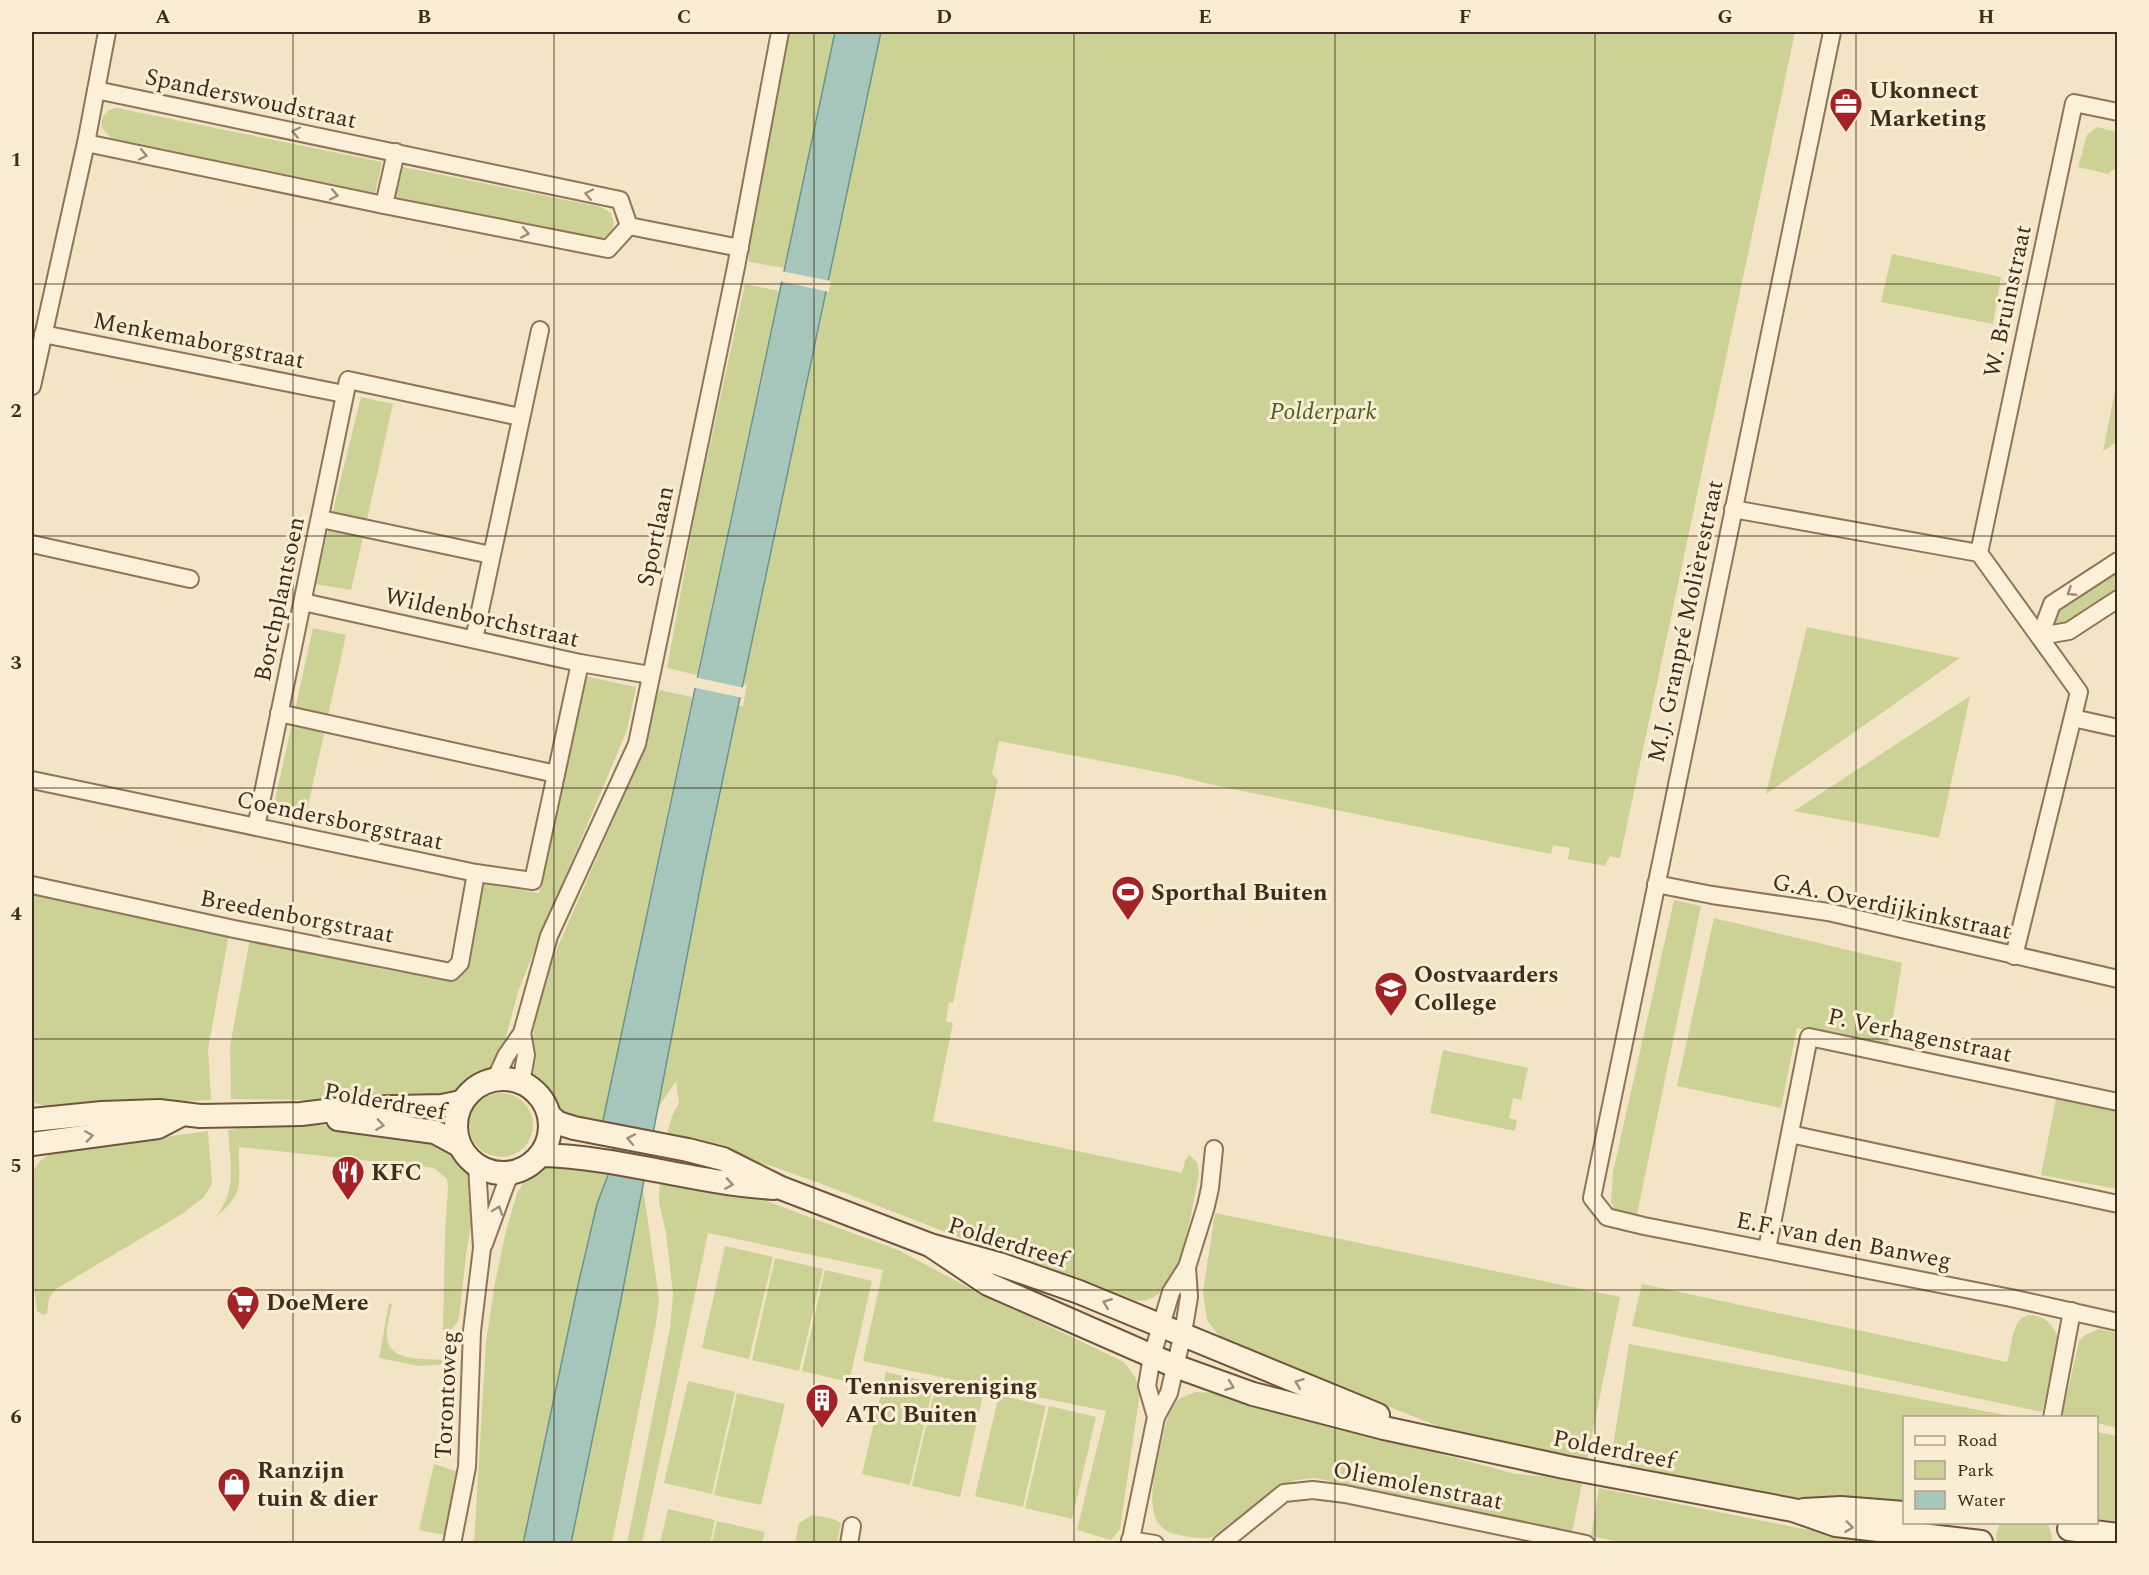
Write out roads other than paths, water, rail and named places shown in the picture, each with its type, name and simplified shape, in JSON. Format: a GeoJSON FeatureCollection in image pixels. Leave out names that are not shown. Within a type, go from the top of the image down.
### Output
{"type":"FeatureCollection","features":[{"type":"Feature","properties":{"kind":"main road"},"geometry":{"type":"LineString","coordinates":[[550,1116],[547,1143],[541,1155],[525,1168],[500,1174],[489,1172],[466,1157],[459,1145],[454,1123],[461,1102],[470,1091],[495,1080],[508,1079],[521,1083],[539,1097],[550,1116],[558,1122],[574,1128],[723,1159],[781,1188],[930,1245]]}},
{"type":"Feature","properties":{"kind":"main road","name":"Polderdreef"},"geometry":{"type":"LineString","coordinates":[[32,1120],[148,1111],[190,1116],[301,1114],[350,1108],[442,1106],[461,1102]]}},
{"type":"Feature","properties":{"kind":"main road","name":"Polderdreef"},"geometry":{"type":"LineString","coordinates":[[301,1114],[435,1132],[459,1145]]}},
{"type":"Feature","properties":{"kind":"main road","name":"Polderdreef"},"geometry":{"type":"LineString","coordinates":[[32,1144],[158,1126],[190,1116]]}},
{"type":"Feature","properties":{"kind":"main road"},"geometry":{"type":"LineString","coordinates":[[541,1155],[571,1156],[738,1186],[781,1188]]}},
{"type":"Feature","properties":{"kind":"main road","name":"Polderdreef"},"geometry":{"type":"LineString","coordinates":[[930,1245],[999,1264],[1183,1333],[1247,1363],[1354,1404],[1425,1436]]}},
{"type":"Feature","properties":{"kind":"main road","name":"Polderdreef"},"geometry":{"type":"LineString","coordinates":[[930,1245],[988,1284],[1175,1366],[1253,1394],[1384,1428],[1564,1467],[1793,1510],[1836,1525],[1982,1536]]}},
{"type":"Feature","properties":{"kind":"main road","name":"Polderdreef"},"geometry":{"type":"LineString","coordinates":[[1793,1510],[1841,1508],[1903,1513]]}},
{"type":"Feature","properties":{"kind":"main road"},"geometry":{"type":"LineString","coordinates":[[2069,1532],[2118,1535]]}},
{"type":"Feature","properties":{"kind":"street"},"geometry":{"type":"LineString","coordinates":[[32,386],[86,143],[107,32]]}},
{"type":"Feature","properties":{"kind":"street","name":"Sportlaan"},"geometry":{"type":"LineString","coordinates":[[495,1080],[506,1056],[522,1033],[549,936],[637,744],[740,248],[780,32]]}},
{"type":"Feature","properties":{"kind":"street","name":"M.J. Granpré Molièrestraat"},"geometry":{"type":"LineString","coordinates":[[1607,1217],[1592,1198],[1832,32]]}},
{"type":"Feature","properties":{"kind":"street","name":"Spanderswoudstraat"},"geometry":{"type":"LineString","coordinates":[[96,90],[620,200],[629,226]]}},
{"type":"Feature","properties":{"kind":"street","name":"W. Bruinstraat"},"geometry":{"type":"LineString","coordinates":[[1978,553],[2074,103],[2118,112]]}},
{"type":"Feature","properties":{"kind":"street"},"geometry":{"type":"LineString","coordinates":[[86,143],[608,249],[629,226],[740,248]]}},
{"type":"Feature","properties":{"kind":"street"},"geometry":{"type":"LineString","coordinates":[[384,205],[396,152]]}},
{"type":"Feature","properties":{"kind":"street"},"geometry":{"type":"LineString","coordinates":[[474,639],[540,330]]}},
{"type":"Feature","properties":{"kind":"street","name":"Menkemaborgstraat"},"geometry":{"type":"LineString","coordinates":[[43,334],[520,417]]}},
{"type":"Feature","properties":{"kind":"street","name":"Borchplantsoen"},"geometry":{"type":"LineString","coordinates":[[256,827],[321,519],[346,387]]}},
{"type":"Feature","properties":{"kind":"street"},"geometry":{"type":"LineString","coordinates":[[1733,509],[1978,553],[2079,692],[2014,956]]}},
{"type":"Feature","properties":{"kind":"street"},"geometry":{"type":"LineString","coordinates":[[321,519],[491,555]]}},
{"type":"Feature","properties":{"kind":"street"},"geometry":{"type":"LineString","coordinates":[[32,544],[190,579]]}},
{"type":"Feature","properties":{"kind":"street"},"geometry":{"type":"LineString","coordinates":[[2040,636],[2052,604],[2118,561]]}},
{"type":"Feature","properties":{"kind":"street"},"geometry":{"type":"LineString","coordinates":[[2040,636],[2069,631],[2118,599]]}},
{"type":"Feature","properties":{"kind":"street","name":"Wildenborchstraat"},"geometry":{"type":"LineString","coordinates":[[303,602],[580,663],[650,675]]}},
{"type":"Feature","properties":{"kind":"street","name":"Coendersborgstraat"},"geometry":{"type":"LineString","coordinates":[[32,780],[477,873],[533,881],[580,663]]}},
{"type":"Feature","properties":{"kind":"street"},"geometry":{"type":"LineString","coordinates":[[279,713],[556,774]]}},
{"type":"Feature","properties":{"kind":"street"},"geometry":{"type":"LineString","coordinates":[[2073,718],[2118,728]]}},
{"type":"Feature","properties":{"kind":"street","name":"Breedenborgstraat"},"geometry":{"type":"LineString","coordinates":[[32,885],[234,929],[451,972],[460,963],[477,873]]}},
{"type":"Feature","properties":{"kind":"street","name":"G.A. Overdijkinkstraat"},"geometry":{"type":"LineString","coordinates":[[1656,884],[1712,896],[1828,912],[2118,979]]}},
{"type":"Feature","properties":{"kind":"street","name":"Sportlaan"},"geometry":{"type":"LineString","coordinates":[[521,1083],[526,1055],[522,1033]]}},
{"type":"Feature","properties":{"kind":"street","name":"P. Verhagenstraat"},"geometry":{"type":"LineString","coordinates":[[1767,1249],[1809,1037],[2118,1102]]}},
{"type":"Feature","properties":{"kind":"street"},"geometry":{"type":"LineString","coordinates":[[1790,1134],[2118,1204]]}},
{"type":"Feature","properties":{"kind":"street"},"geometry":{"type":"LineString","coordinates":[[1156,1417],[1147,1386],[1152,1356],[1171,1292],[1187,1267],[1210,1188],[1214,1149]]}},
{"type":"Feature","properties":{"kind":"street","name":"Torontoweg"},"geometry":{"type":"LineString","coordinates":[[452,1544],[467,1467],[472,1331],[482,1248],[477,1166]]}},
{"type":"Feature","properties":{"kind":"street","name":"Torontoweg"},"geometry":{"type":"LineString","coordinates":[[482,1248],[507,1181],[514,1172]]}},
{"type":"Feature","properties":{"kind":"street","name":"E.F. van den Banweg"},"geometry":{"type":"LineString","coordinates":[[1607,1217],[2118,1322]]}},
{"type":"Feature","properties":{"kind":"street"},"geometry":{"type":"LineString","coordinates":[[1155,1544],[1130,1542],[1156,1417],[1169,1393],[1183,1333],[1189,1297],[1187,1267]]}},
{"type":"Feature","properties":{"kind":"street"},"geometry":{"type":"LineString","coordinates":[[2052,1416],[2072,1311]]}},
{"type":"Feature","properties":{"kind":"street","name":"Oliemolenstraat"},"geometry":{"type":"LineString","coordinates":[[1221,1544],[1284,1493],[1313,1490],[1345,1494],[1586,1544]]}},
{"type":"Feature","properties":{"kind":"street"},"geometry":{"type":"LineString","coordinates":[[849,1544],[852,1526]]}},
{"type":"Feature","properties":{"kind":"water"},"geometry":{"type":"Polygon","coordinates":[[[835,32],[881,32],[705,863],[620,1305],[571,1543],[523,1544],[578,1285],[597,1204],[608,1175],[613,1148],[602,1125],[835,32]]]}},
{"type":"Feature","properties":{"kind":"place","name":"Ukonnect Marketing"},"geometry":{"type":"Point","coordinates":[1846,133]}},
{"type":"Feature","properties":{"kind":"place","name":"Sporthal Buiten"},"geometry":{"type":"Point","coordinates":[1128,921]}},
{"type":"Feature","properties":{"kind":"place","name":"Oostvaarders College"},"geometry":{"type":"Point","coordinates":[1391,1017]}},
{"type":"Feature","properties":{"kind":"place","name":"KFC"},"geometry":{"type":"Point","coordinates":[348,1201]}},
{"type":"Feature","properties":{"kind":"place","name":"DoeMere"},"geometry":{"type":"Point","coordinates":[243,1331]}},
{"type":"Feature","properties":{"kind":"place","name":"Tennisvereniging ATC Buiten"},"geometry":{"type":"Point","coordinates":[822,1429]}},
{"type":"Feature","properties":{"kind":"place","name":"Ranzijn tuin & dier"},"geometry":{"type":"Point","coordinates":[234,1513]}},
{"type":"Feature","properties":{"kind":"park label","name":"Polderpark"},"geometry":{"type":"Point","coordinates":[1323,411]}}]}
